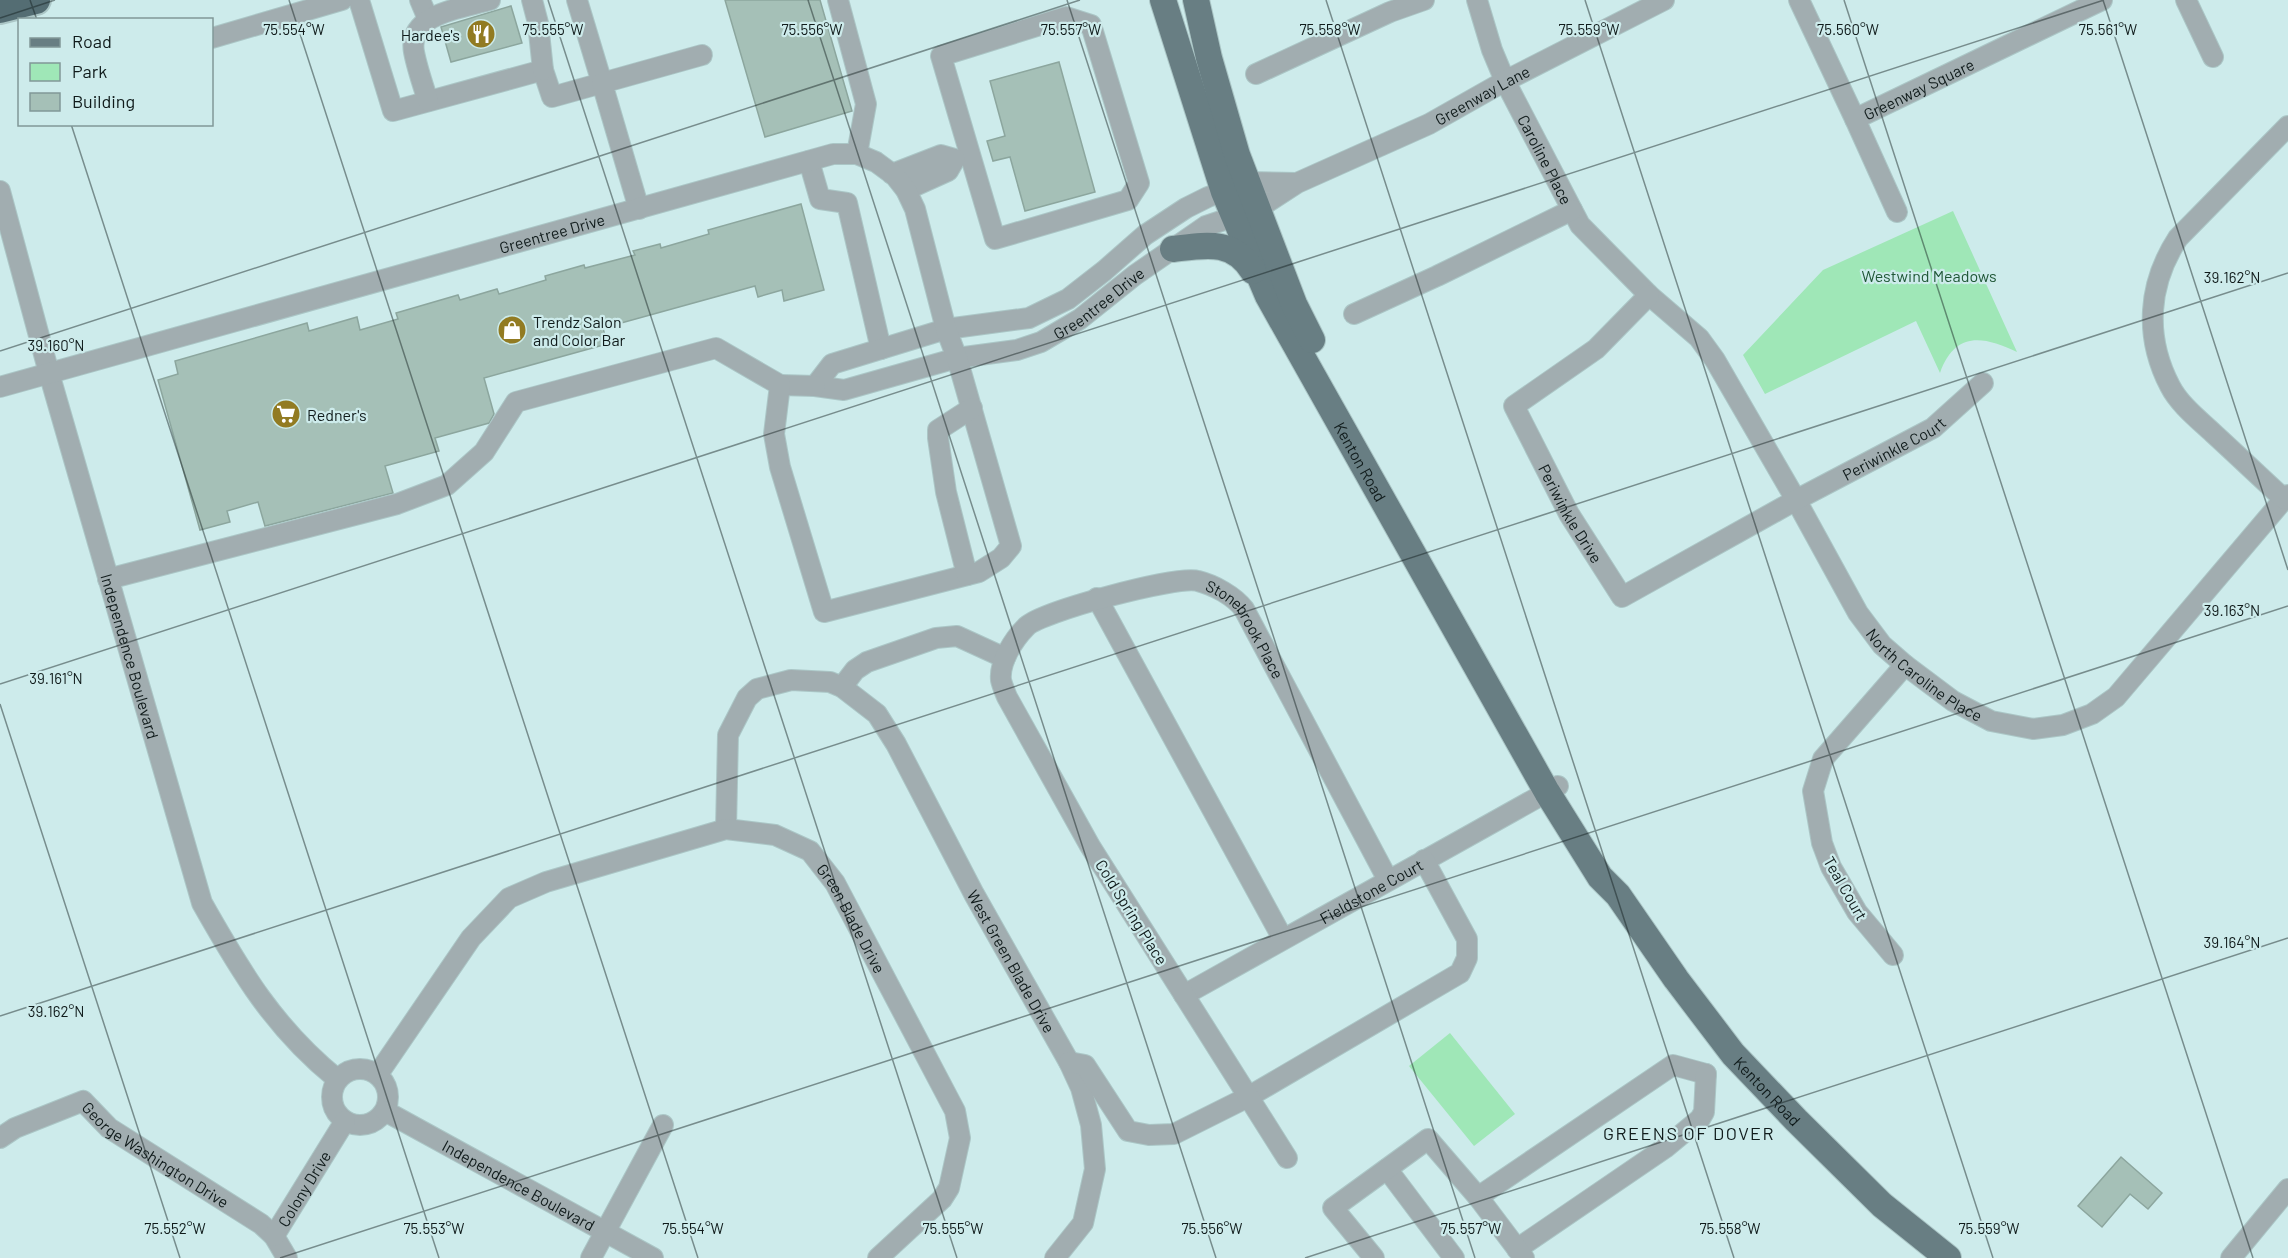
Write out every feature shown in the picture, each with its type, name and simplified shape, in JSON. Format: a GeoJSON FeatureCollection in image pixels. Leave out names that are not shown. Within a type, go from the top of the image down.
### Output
{"type":"FeatureCollection","features":[{"type":"Feature","properties":{"kind":"highway"},"geometry":{"type":"LineString","coordinates":[[0,9],[36,0]]}},
{"type":"Feature","properties":{"kind":"main road","name":"Kenton Road"},"geometry":{"type":"LineString","coordinates":[[1163,0],[1224,192],[1245,213],[1369,450],[1553,789]]}},
{"type":"Feature","properties":{"kind":"main road","name":"Kenton Road"},"geometry":{"type":"LineString","coordinates":[[1196,0],[1209,58],[1237,155],[1248,182],[1245,213],[1268,296],[1553,789],[1606,867],[1617,895],[1676,979],[1733,1054],[1796,1120],[1882,1204],[1948,1258]]}},
{"type":"Feature","properties":{"kind":"main road"},"geometry":{"type":"LineString","coordinates":[[1173,249],[1206,245],[1227,248],[1246,260],[1268,296]]}},
{"type":"Feature","properties":{"kind":"street"},"geometry":{"type":"LineString","coordinates":[[213,38],[342,0]]}},
{"type":"Feature","properties":{"kind":"street"},"geometry":{"type":"LineString","coordinates":[[359,0],[393,111],[543,70]]}},
{"type":"Feature","properties":{"kind":"street"},"geometry":{"type":"LineString","coordinates":[[420,0],[428,19]]}},
{"type":"Feature","properties":{"kind":"street"},"geometry":{"type":"LineString","coordinates":[[428,101],[414,49],[418,27],[428,19],[490,0]]}},
{"type":"Feature","properties":{"kind":"street"},"geometry":{"type":"LineString","coordinates":[[532,0],[538,23],[543,70],[552,97],[702,55]]}},
{"type":"Feature","properties":{"kind":"street"},"geometry":{"type":"LineString","coordinates":[[577,0],[639,209]]}},
{"type":"Feature","properties":{"kind":"street"},"geometry":{"type":"LineString","coordinates":[[838,0],[866,104],[856,154]]}},
{"type":"Feature","properties":{"kind":"street"},"geometry":{"type":"LineString","coordinates":[[1256,74],[1390,12],[1424,0]]}},
{"type":"Feature","properties":{"kind":"street","name":"Caroline Place"},"geometry":{"type":"LineString","coordinates":[[1477,0],[1492,50],[1505,81],[1580,225],[1649,295]]}},
{"type":"Feature","properties":{"kind":"street","name":"Greenway Lane"},"geometry":{"type":"LineString","coordinates":[[1245,213],[1297,183],[1429,124],[1505,81],[1664,0]]}},
{"type":"Feature","properties":{"kind":"street","name":"Greenway Square"},"geometry":{"type":"LineString","coordinates":[[1799,0],[1855,119],[2102,0]]}},
{"type":"Feature","properties":{"kind":"street"},"geometry":{"type":"LineString","coordinates":[[2186,0],[2213,57]]}},
{"type":"Feature","properties":{"kind":"street"},"geometry":{"type":"LineString","coordinates":[[1066,17],[1091,25],[1139,183],[1128,200],[995,239],[963,157],[941,56],[1066,17]]}},
{"type":"Feature","properties":{"kind":"street"},"geometry":{"type":"LineString","coordinates":[[1855,119],[1897,212]]}},
{"type":"Feature","properties":{"kind":"street","name":"North Caroline Place"},"geometry":{"type":"LineString","coordinates":[[1649,295],[1699,338],[1715,360],[1858,613],[1882,645],[1953,701],[1991,721],[2033,729],[2063,725],[2092,714],[2116,697],[2286,497],[2186,407],[2170,387],[2154,344],[2152,325],[2156,283],[2165,258],[2178,238],[2288,126]]}},
{"type":"Feature","properties":{"kind":"street","name":"Greentree Drive"},"geometry":{"type":"LineString","coordinates":[[0,387],[832,154],[856,154],[876,162],[892,174],[906,190],[915,209],[946,329],[957,358],[1017,350],[1041,342],[1080,319],[1135,275],[1206,226],[1245,213]]}},
{"type":"Feature","properties":{"kind":"street"},"geometry":{"type":"LineString","coordinates":[[892,174],[941,155],[963,157]]}},
{"type":"Feature","properties":{"kind":"street"},"geometry":{"type":"LineString","coordinates":[[906,190],[948,171],[963,157]]}},
{"type":"Feature","properties":{"kind":"street"},"geometry":{"type":"LineString","coordinates":[[809,161],[820,199],[847,203],[880,349]]}},
{"type":"Feature","properties":{"kind":"street","name":"Greentree Drive"},"geometry":{"type":"LineString","coordinates":[[946,329],[1029,318],[1068,299],[1145,235],[1178,213],[1208,197],[1248,182]]}},
{"type":"Feature","properties":{"kind":"street","name":"Greenway Lane"},"geometry":{"type":"LineString","coordinates":[[1248,182],[1297,183]]}},
{"type":"Feature","properties":{"kind":"street","name":"Independence Boulevard"},"geometry":{"type":"LineString","coordinates":[[0,191],[9,259],[49,373],[202,903],[240,971],[268,1010],[317,1063],[337,1080]]}},
{"type":"Feature","properties":{"kind":"street"},"geometry":{"type":"LineString","coordinates":[[1354,314],[1572,210]]}},
{"type":"Feature","properties":{"kind":"street","name":"Periwinkle Drive"},"geometry":{"type":"LineString","coordinates":[[1649,295],[1596,350],[1514,406],[1569,514],[1623,597],[1796,500]]}},
{"type":"Feature","properties":{"kind":"street"},"geometry":{"type":"LineString","coordinates":[[815,387],[832,364],[946,329]]}},
{"type":"Feature","properties":{"kind":"street"},"geometry":{"type":"LineString","coordinates":[[108,579],[398,504],[447,485],[484,452],[516,402],[716,348],[780,386],[844,390],[957,358],[1011,546],[1001,558],[979,572],[824,612],[780,467],[774,434],[780,386]]}},
{"type":"Feature","properties":{"kind":"street","name":"Periwinkle Court"},"geometry":{"type":"LineString","coordinates":[[1796,500],[1933,428],[1983,383]]}},
{"type":"Feature","properties":{"kind":"street"},"geometry":{"type":"LineString","coordinates":[[967,575],[946,492],[938,430],[972,408]]}},
{"type":"Feature","properties":{"kind":"street","name":"Stonebrook Place"},"geometry":{"type":"LineString","coordinates":[[1005,658],[1027,625],[1097,598],[1180,580],[1197,580],[1236,598],[1244,609],[1388,880]]}},
{"type":"Feature","properties":{"kind":"street"},"geometry":{"type":"LineString","coordinates":[[1097,598],[1283,939]]}},
{"type":"Feature","properties":{"kind":"street"},"geometry":{"type":"LineString","coordinates":[[726,829],[728,735],[747,698],[757,689],[791,680],[830,682],[842,687],[855,670],[867,662],[936,638],[957,636],[1005,658]]}},
{"type":"Feature","properties":{"kind":"street","name":"Cold Spring Place"},"geometry":{"type":"LineString","coordinates":[[1005,658],[1001,679],[1007,697],[1090,846],[1287,1158]]}},
{"type":"Feature","properties":{"kind":"street","name":"Teal Court"},"geometry":{"type":"LineString","coordinates":[[1893,955],[1857,912],[1831,867],[1822,843],[1813,791],[1823,759],[1905,665]]}},
{"type":"Feature","properties":{"kind":"street","name":"West Green Blade Drive"},"geometry":{"type":"LineString","coordinates":[[842,687],[877,714],[896,744],[974,894],[1069,1062],[1081,1088],[1091,1125],[1095,1169],[1083,1222],[1055,1258]]}},
{"type":"Feature","properties":{"kind":"street","name":"Fieldstone Court"},"geometry":{"type":"LineString","coordinates":[[1184,995],[1553,789]]}},
{"type":"Feature","properties":{"kind":"street","name":"Green Blade Drive"},"geometry":{"type":"LineString","coordinates":[[378,1074],[471,938],[509,898],[546,882],[726,829],[775,835],[810,851],[835,883],[955,1111],[960,1138],[949,1188],[942,1199],[878,1258]]}},
{"type":"Feature","properties":{"kind":"street"},"geometry":{"type":"LineString","coordinates":[[1069,1062],[1084,1065],[1128,1131],[1149,1135],[1174,1134],[1248,1097],[1460,973],[1467,958],[1467,939],[1424,860]]}},
{"type":"Feature","properties":{"kind":"street"},"geometry":{"type":"LineString","coordinates":[[1706,1074],[1733,1054]]}},
{"type":"Feature","properties":{"kind":"street"},"geometry":{"type":"LineString","coordinates":[[1478,1197],[1673,1065],[1706,1074]]}},
{"type":"Feature","properties":{"kind":"street"},"geometry":{"type":"LineString","coordinates":[[355,1069],[364,1069],[378,1074],[386,1084],[388,1091],[388,1105],[385,1111],[374,1122],[366,1125],[345,1121],[335,1111],[333,1105],[332,1096],[337,1080],[342,1074],[355,1069]]}},
{"type":"Feature","properties":{"kind":"street"},"geometry":{"type":"LineString","coordinates":[[1374,1258],[1333,1208],[1428,1139],[1478,1197],[1521,1254],[1665,1148],[1700,1119],[1704,1112],[1706,1074]]}},
{"type":"Feature","properties":{"kind":"street","name":"George Washington Drive"},"geometry":{"type":"LineString","coordinates":[[0,1138],[15,1128],[83,1101],[109,1128],[261,1224],[274,1236]]}},
{"type":"Feature","properties":{"kind":"street","name":"Independence Boulevard"},"geometry":{"type":"LineString","coordinates":[[385,1111],[653,1258]]}},
{"type":"Feature","properties":{"kind":"street","name":"Colony Drive"},"geometry":{"type":"LineString","coordinates":[[286,1258],[274,1236],[345,1121]]}},
{"type":"Feature","properties":{"kind":"street"},"geometry":{"type":"LineString","coordinates":[[591,1258],[663,1125]]}},
{"type":"Feature","properties":{"kind":"street"},"geometry":{"type":"LineString","coordinates":[[1387,1169],[1454,1258]]}},
{"type":"Feature","properties":{"kind":"street"},"geometry":{"type":"LineString","coordinates":[[2231,1258],[2288,1189]]}},
{"type":"Feature","properties":{"kind":"green space","name":"Westwind Meadows"},"geometry":{"type":"Polygon","coordinates":[[[1953,211],[2017,352],[1993,343],[1971,341],[1954,350],[1946,359],[1940,373],[1916,321],[1765,394],[1743,355],[1823,270],[1953,211]]]}},
{"type":"Feature","properties":{"kind":"green space"},"geometry":{"type":"Polygon","coordinates":[[[1450,1033],[1515,1114],[1474,1146],[1409,1066],[1450,1033]]]}},
{"type":"Feature","properties":{"kind":"building"},"geometry":{"type":"Polygon","coordinates":[[[725,0],[820,0],[852,111],[765,137],[725,0]]]}},
{"type":"Feature","properties":{"kind":"building","name":"Hardee's"},"geometry":{"type":"Polygon","coordinates":[[[511,6],[522,43],[451,62],[441,27],[511,6]]]}},
{"type":"Feature","properties":{"kind":"building"},"geometry":{"type":"Polygon","coordinates":[[[1059,62],[1095,192],[1025,211],[1010,157],[993,161],[987,141],[1005,136],[990,81],[1059,62]]]}},
{"type":"Feature","properties":{"kind":"building"},"geometry":{"type":"Polygon","coordinates":[[[801,204],[824,290],[784,301],[782,290],[758,297],[755,286],[603,328],[607,344],[484,378],[494,414],[489,423],[435,438],[439,451],[385,466],[393,493],[265,526],[258,502],[227,511],[230,522],[200,530],[158,380],[178,374],[175,361],[307,323],[309,331],[357,317],[360,330],[398,319],[396,313],[458,295],[460,300],[497,289],[499,294],[546,280],[545,276],[584,265],[585,268],[635,255],[633,251],[660,244],[661,248],[709,234],[708,230],[801,204]]]}},
{"type":"Feature","properties":{"kind":"building"},"geometry":{"type":"Polygon","coordinates":[[[2121,1157],[2162,1193],[2148,1209],[2130,1194],[2102,1227],[2078,1206],[2121,1157]]]}},
{"type":"Feature","properties":{"kind":"place","name":"Hardee's"},"geometry":{"type":"Point","coordinates":[481,34]}},
{"type":"Feature","properties":{"kind":"place","name":"Trendz Salon and Color Bar"},"geometry":{"type":"Point","coordinates":[512,330]}},
{"type":"Feature","properties":{"kind":"place","name":"Redner's"},"geometry":{"type":"Point","coordinates":[286,414]}},
{"type":"Feature","properties":{"kind":"district","name":"GREENS OF DOVER"},"geometry":{"type":"Point","coordinates":[1689,1133]}}]}
